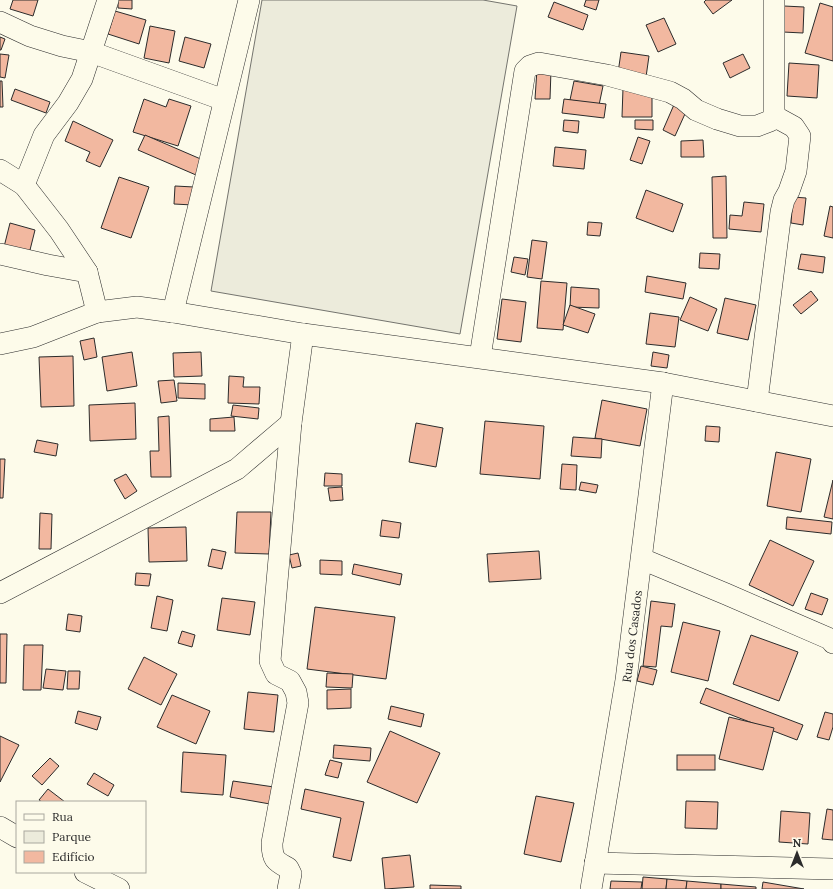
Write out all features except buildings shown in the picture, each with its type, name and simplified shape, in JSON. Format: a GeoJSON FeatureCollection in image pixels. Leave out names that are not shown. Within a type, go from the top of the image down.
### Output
{"type":"FeatureCollection","features":[{"type":"Feature","properties":{"kind":"street"},"geometry":{"type":"LineString","coordinates":[[24,185],[44,135],[68,104],[82,79],[108,0]]}},
{"type":"Feature","properties":{"kind":"street"},"geometry":{"type":"LineString","coordinates":[[173,312],[249,0]]}},
{"type":"Feature","properties":{"kind":"street"},"geometry":{"type":"LineString","coordinates":[[480,357],[526,71],[530,66],[539,63],[607,75],[670,92],[683,99],[696,110],[717,119],[740,126],[757,126],[770,121],[774,116],[774,0]]}},
{"type":"Feature","properties":{"kind":"street"},"geometry":{"type":"LineString","coordinates":[[0,22],[30,36],[91,52],[224,100]]}},
{"type":"Feature","properties":{"kind":"street"},"geometry":{"type":"LineString","coordinates":[[757,401],[781,212],[784,200],[790,191],[796,171],[800,136],[794,127],[774,116]]}},
{"type":"Feature","properties":{"kind":"street"},"geometry":{"type":"LineString","coordinates":[[0,170],[24,185],[59,230],[87,272],[97,312]]}},
{"type":"Feature","properties":{"kind":"street"},"geometry":{"type":"LineString","coordinates":[[0,254],[87,272]]}},
{"type":"Feature","properties":{"kind":"street"},"geometry":{"type":"LineString","coordinates":[[0,344],[33,337],[97,312],[137,307],[303,334],[663,383],[833,416]]}},
{"type":"Feature","properties":{"kind":"street"},"geometry":{"type":"LineString","coordinates":[[288,889],[290,874],[288,868],[276,861],[272,854],[272,843],[298,703],[296,692],[290,681],[276,674],[270,661],[291,423],[303,334]]}},
{"type":"Feature","properties":{"kind":"street","name":"Rua dos Casados"},"geometry":{"type":"LineString","coordinates":[[591,889],[626,680],[635,598],[642,559],[663,383]]}},
{"type":"Feature","properties":{"kind":"street"},"geometry":{"type":"LineString","coordinates":[[0,593],[237,469],[291,423]]}},
{"type":"Feature","properties":{"kind":"street"},"geometry":{"type":"LineString","coordinates":[[642,559],[830,639],[833,643]]}},
{"type":"Feature","properties":{"kind":"street"},"geometry":{"type":"LineString","coordinates":[[0,827],[16,836]]}},
{"type":"Feature","properties":{"kind":"street"},"geometry":{"type":"LineString","coordinates":[[595,863],[833,869]]}},
{"type":"Feature","properties":{"kind":"street"},"geometry":{"type":"LineString","coordinates":[[88,873],[119,889]]}},
{"type":"Feature","properties":{"kind":"green space"},"geometry":{"type":"Polygon","coordinates":[[[262,0],[483,0],[517,6],[460,334],[211,291],[262,0]]]}}]}
